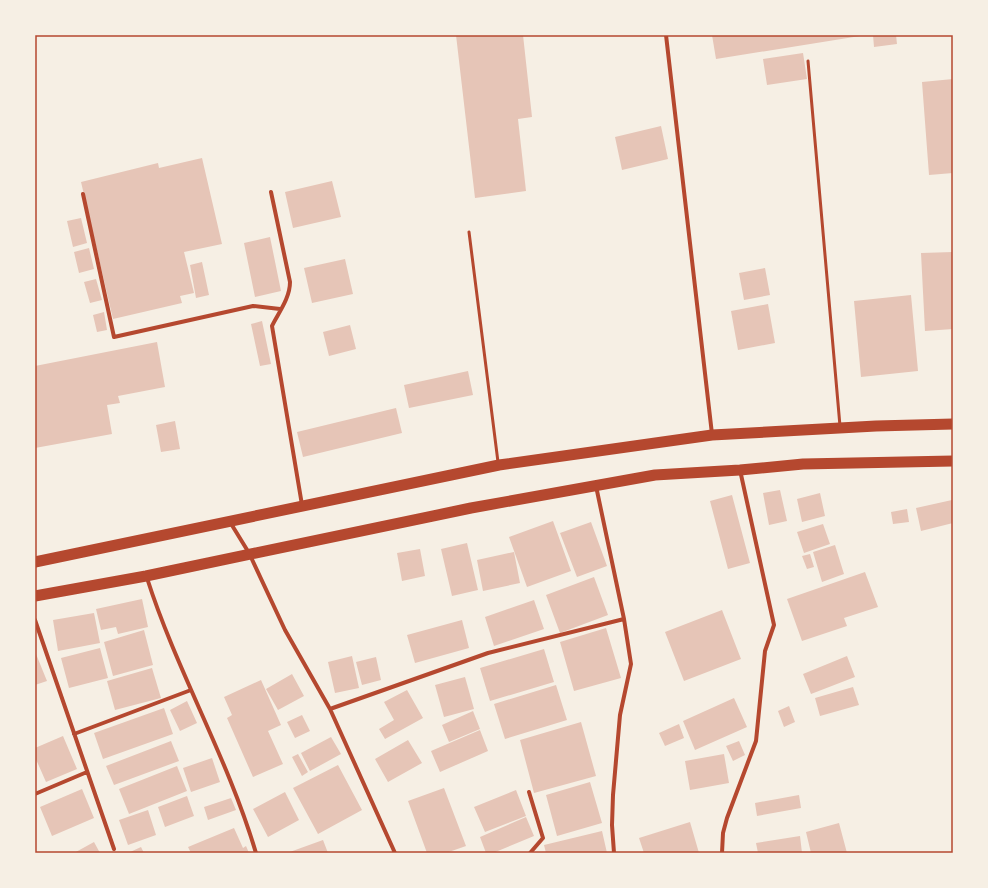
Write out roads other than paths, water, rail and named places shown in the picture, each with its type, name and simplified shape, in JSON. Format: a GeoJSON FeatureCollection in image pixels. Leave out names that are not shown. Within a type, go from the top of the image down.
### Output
{"type":"FeatureCollection","features":[{"type":"Feature","properties":{"kind":"highway"},"geometry":{"type":"LineString","coordinates":[[35,562],[499,465],[712,435],[953,424]]}},
{"type":"Feature","properties":{"kind":"highway"},"geometry":{"type":"LineString","coordinates":[[35,596],[146,576],[249,553],[471,508],[655,475],[740,470],[803,464],[953,461]]}},
{"type":"Feature","properties":{"kind":"street"},"geometry":{"type":"LineString","coordinates":[[666,35],[712,435]]}},
{"type":"Feature","properties":{"kind":"street"},"geometry":{"type":"LineString","coordinates":[[271,192],[290,282],[290,291],[272,326],[302,505]]}},
{"type":"Feature","properties":{"kind":"street"},"geometry":{"type":"LineString","coordinates":[[83,194],[114,337],[253,306],[280,309]]}},
{"type":"Feature","properties":{"kind":"street"},"geometry":{"type":"LineString","coordinates":[[722,853],[723,833],[727,818],[756,741],[765,651],[774,625],[740,470]]}},
{"type":"Feature","properties":{"kind":"street"},"geometry":{"type":"LineString","coordinates":[[596,486],[624,620],[631,664],[620,715],[613,788],[612,826],[614,853]]}},
{"type":"Feature","properties":{"kind":"street"},"geometry":{"type":"LineString","coordinates":[[230,521],[249,553],[285,630],[330,709],[395,853]]}},
{"type":"Feature","properties":{"kind":"street"},"geometry":{"type":"LineString","coordinates":[[146,576],[160,620],[232,784],[256,853]]}},
{"type":"Feature","properties":{"kind":"street"},"geometry":{"type":"LineString","coordinates":[[35,620],[114,849]]}},
{"type":"Feature","properties":{"kind":"street"},"geometry":{"type":"LineString","coordinates":[[330,709],[488,653],[624,620]]}},
{"type":"Feature","properties":{"kind":"street"},"geometry":{"type":"LineString","coordinates":[[74,734],[191,690]]}},
{"type":"Feature","properties":{"kind":"street"},"geometry":{"type":"LineString","coordinates":[[35,794],[87,772]]}},
{"type":"Feature","properties":{"kind":"street"},"geometry":{"type":"LineString","coordinates":[[529,792],[543,838],[530,853]]}},
{"type":"Feature","properties":{"kind":"lane"},"geometry":{"type":"LineString","coordinates":[[808,61],[840,428]]}},
{"type":"Feature","properties":{"kind":"lane"},"geometry":{"type":"LineString","coordinates":[[469,232],[499,465]]}}]}
